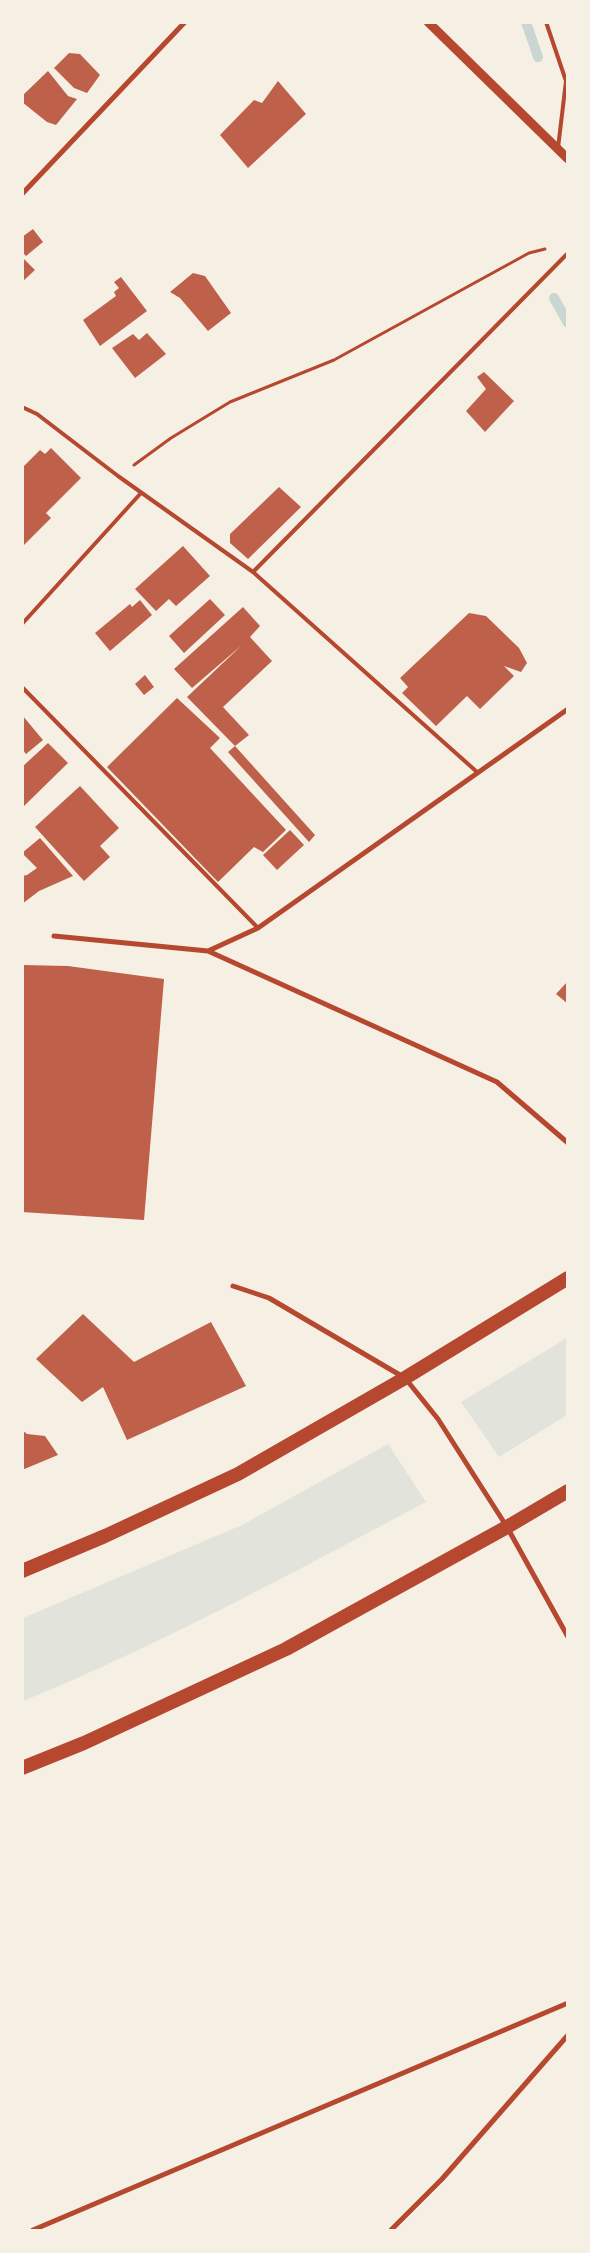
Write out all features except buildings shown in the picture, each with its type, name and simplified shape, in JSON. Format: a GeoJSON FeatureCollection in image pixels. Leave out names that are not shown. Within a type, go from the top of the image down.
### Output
{"type":"FeatureCollection","features":[{"type":"Feature","properties":{"kind":"highway"},"geometry":{"type":"LineString","coordinates":[[22,1571],[105,1536],[238,1474],[405,1378],[568,1278]]}},
{"type":"Feature","properties":{"kind":"highway"},"geometry":{"type":"LineString","coordinates":[[22,1768],[84,1743],[286,1649],[507,1527],[568,1491]]}},
{"type":"Feature","properties":{"kind":"street"},"geometry":{"type":"LineString","coordinates":[[22,194],[185,22]]}},
{"type":"Feature","properties":{"kind":"street"},"geometry":{"type":"LineString","coordinates":[[428,22],[568,159]]}},
{"type":"Feature","properties":{"kind":"street"},"geometry":{"type":"LineString","coordinates":[[208,951],[258,928],[568,709]]}},
{"type":"Feature","properties":{"kind":"street"},"geometry":{"type":"LineString","coordinates":[[54,936],[208,951],[497,1082],[568,1143]]}},
{"type":"Feature","properties":{"kind":"street"},"geometry":{"type":"LineString","coordinates":[[233,1286],[269,1298],[405,1378],[438,1419],[507,1527],[568,1637]]}},
{"type":"Feature","properties":{"kind":"street"},"geometry":{"type":"LineString","coordinates":[[33,2230],[568,2004]]}},
{"type":"Feature","properties":{"kind":"street"},"geometry":{"type":"LineString","coordinates":[[391,2230],[442,2179],[568,2035]]}},
{"type":"Feature","properties":{"kind":"lane"},"geometry":{"type":"LineString","coordinates":[[546,22],[566,81],[558,150]]}},
{"type":"Feature","properties":{"kind":"lane"},"geometry":{"type":"LineString","coordinates":[[253,572],[568,253]]}},
{"type":"Feature","properties":{"kind":"lane"},"geometry":{"type":"LineString","coordinates":[[22,407],[37,414],[118,476],[253,572],[477,772]]}},
{"type":"Feature","properties":{"kind":"lane"},"geometry":{"type":"LineString","coordinates":[[22,624],[142,493]]}},
{"type":"Feature","properties":{"kind":"lane"},"geometry":{"type":"LineString","coordinates":[[22,687],[258,928]]}},
{"type":"Feature","properties":{"kind":"path"},"geometry":{"type":"LineString","coordinates":[[118,476],[171,438],[230,402],[334,360],[529,253],[548,248]]}},
{"type":"Feature","properties":{"kind":"shaded area"},"geometry":{"type":"Polygon","coordinates":[[[567,1338],[567,1415],[499,1457],[461,1402],[567,1338]]]}},
{"type":"Feature","properties":{"kind":"shaded area"},"geometry":{"type":"Polygon","coordinates":[[[388,1444],[426,1502],[277,1581],[177,1631],[126,1656],[23,1701],[23,1618],[242,1525],[388,1444]]]}},
{"type":"Feature","properties":{"kind":"waterway"},"geometry":{"type":"LineString","coordinates":[[526,22],[538,57]]}},
{"type":"Feature","properties":{"kind":"waterway"},"geometry":{"type":"LineString","coordinates":[[554,298],[568,323]]}}]}
